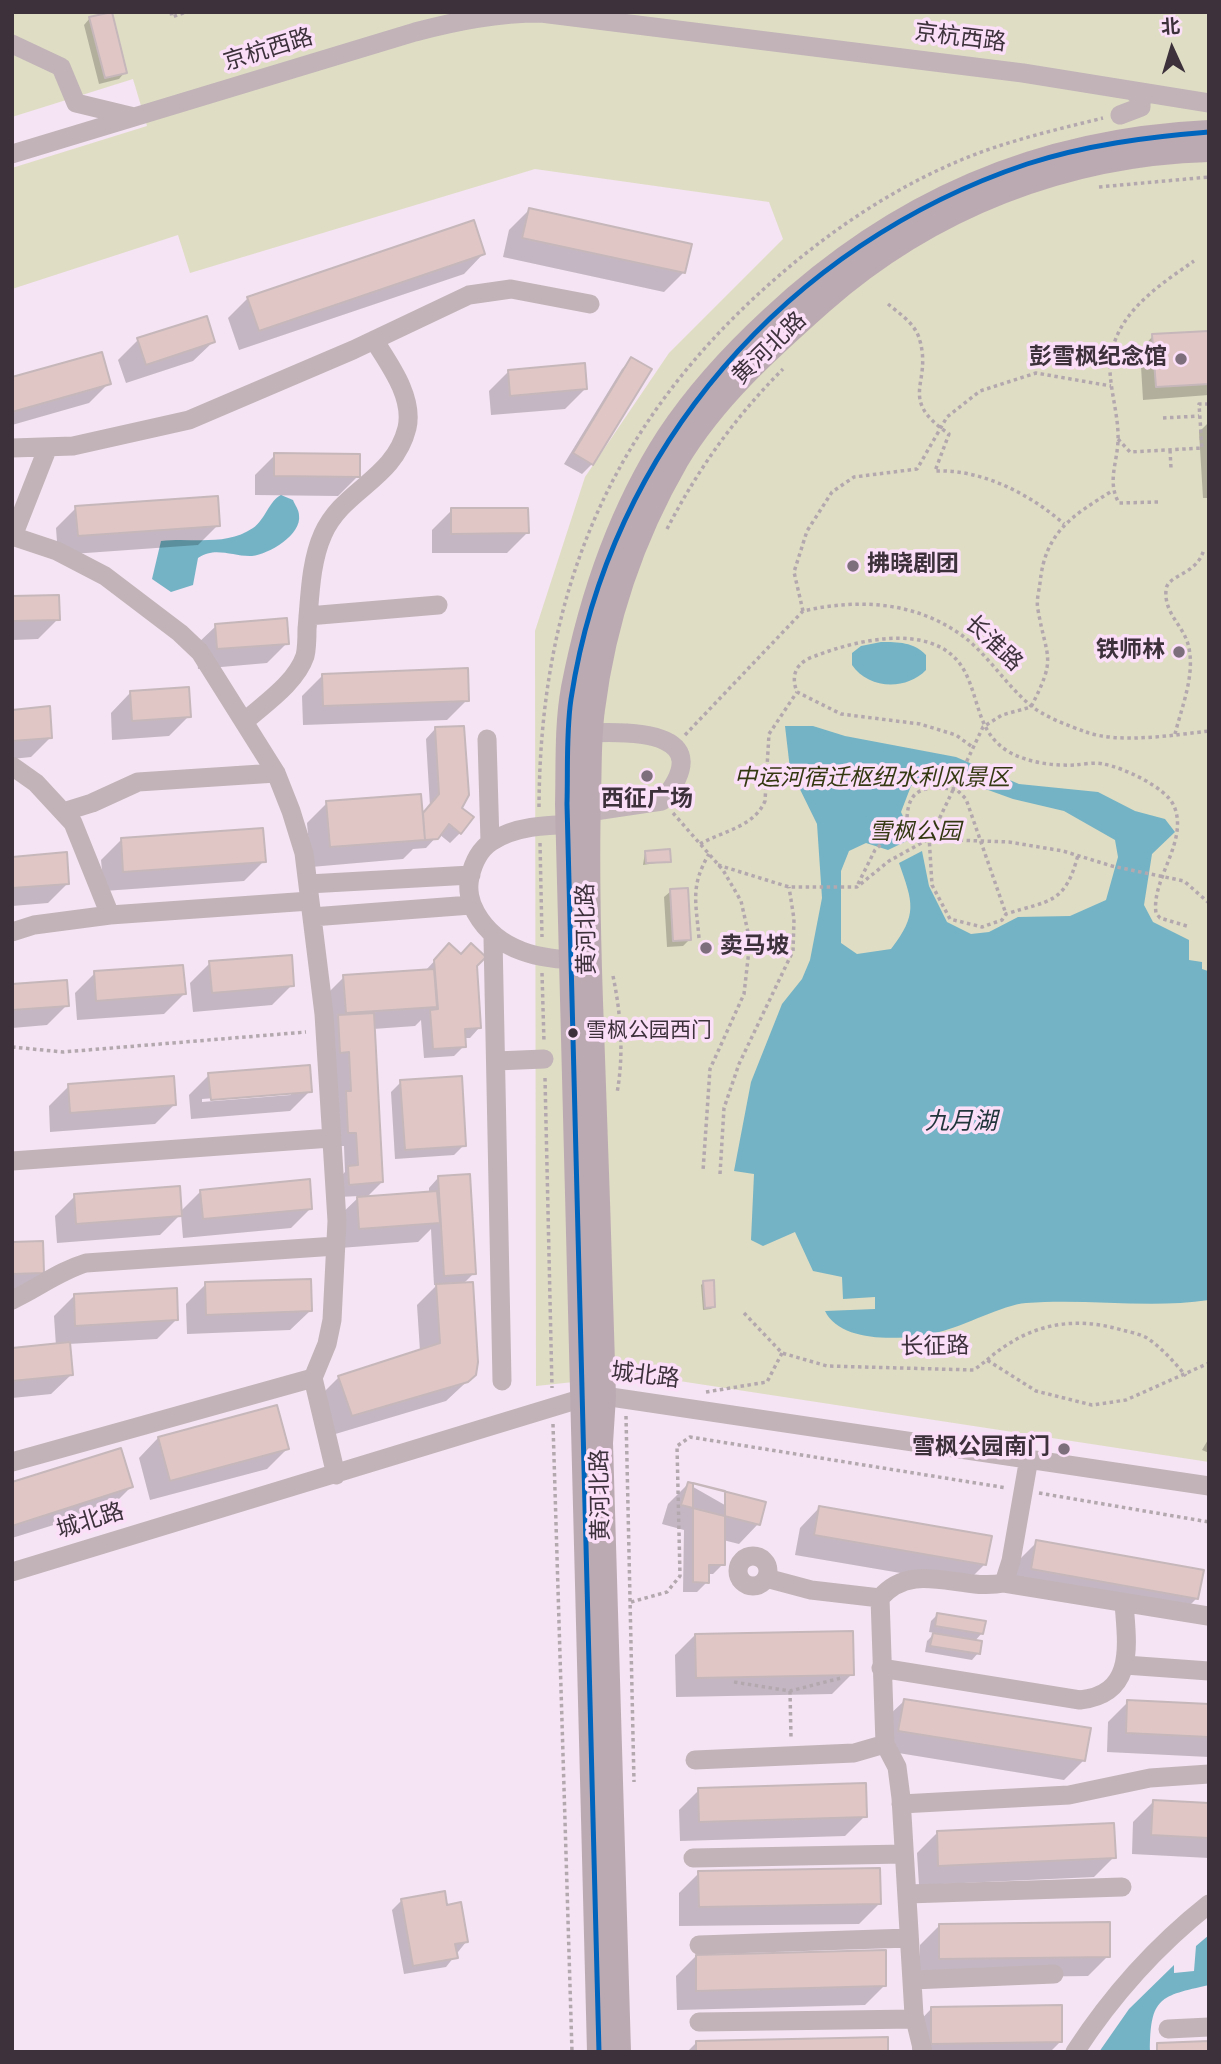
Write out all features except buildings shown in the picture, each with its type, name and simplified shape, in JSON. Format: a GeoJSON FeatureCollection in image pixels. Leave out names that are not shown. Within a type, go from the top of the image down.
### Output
{"type":"FeatureCollection","features":[{"type":"Feature","properties":{"kind":"main road","name":"黄河北路"},"geometry":{"type":"LineString","coordinates":[[598,2052],[604,1398],[590,961],[573,691],[601,580],[631,505],[668,437],[727,361],[799,292],[835,264],[932,201],[1052,155],[1100,144],[1209,132]]}},
{"type":"Feature","properties":{"kind":"main road","name":"黄河北路"},"geometry":{"type":"LineString","coordinates":[[581,820],[598,670],[618,594],[656,500],[704,421],[776,343],[846,280],[900,243],[986,197],[1039,178],[1108,161],[1209,150]]}},
{"type":"Feature","properties":{"kind":"main road","name":"黄河北路"},"geometry":{"type":"LineString","coordinates":[[604,1398],[601,1443],[619,2052]]}},
{"type":"Feature","properties":{"kind":"street","name":"京杭西路"},"geometry":{"type":"LineString","coordinates":[[12,154],[415,32],[468,18],[510,13],[541,13],[881,55],[1209,103]]}},
{"type":"Feature","properties":{"kind":"street"},"geometry":{"type":"LineString","coordinates":[[12,44],[61,67],[76,103],[135,117]]}},
{"type":"Feature","properties":{"kind":"street"},"geometry":{"type":"LineString","coordinates":[[1121,115],[1141,107],[1141,99],[1133,91]]}},
{"type":"Feature","properties":{"kind":"street"},"geometry":{"type":"LineString","coordinates":[[12,448],[86,443],[189,420],[374,340],[469,295],[511,289],[590,304]]}},
{"type":"Feature","properties":{"kind":"street"},"geometry":{"type":"LineString","coordinates":[[244,722],[290,680],[305,656],[313,566],[323,534],[340,507],[378,477],[396,457],[408,425],[406,406],[397,376],[374,340]]}},
{"type":"Feature","properties":{"kind":"street"},"geometry":{"type":"LineString","coordinates":[[48,447],[12,536],[57,551],[105,576],[180,633],[200,652],[276,773],[304,853],[324,1031],[336,1246],[332,1320],[327,1343],[313,1378],[336,1475]]}},
{"type":"Feature","properties":{"kind":"street"},"geometry":{"type":"LineString","coordinates":[[308,616],[438,605]]}},
{"type":"Feature","properties":{"kind":"street"},"geometry":{"type":"LineString","coordinates":[[590,733],[644,733],[661,737],[674,746],[681,764],[676,784],[662,801],[581,820],[520,829],[490,842],[474,861],[471,875],[471,905],[493,938],[518,951],[590,961]]}},
{"type":"Feature","properties":{"kind":"street"},"geometry":{"type":"LineString","coordinates":[[487,738],[490,842]]}},
{"type":"Feature","properties":{"kind":"street"},"geometry":{"type":"LineString","coordinates":[[12,766],[36,783],[73,823],[110,915]]}},
{"type":"Feature","properties":{"kind":"street"},"geometry":{"type":"LineString","coordinates":[[63,812],[92,803],[138,782],[276,773]]}},
{"type":"Feature","properties":{"kind":"street"},"geometry":{"type":"LineString","coordinates":[[18,924],[310,900],[471,875]]}},
{"type":"Feature","properties":{"kind":"street"},"geometry":{"type":"LineString","coordinates":[[310,900],[471,905]]}},
{"type":"Feature","properties":{"kind":"street"},"geometry":{"type":"LineString","coordinates":[[493,938],[502,1381]]}},
{"type":"Feature","properties":{"kind":"street"},"geometry":{"type":"LineString","coordinates":[[496,1061],[544,1059]]}},
{"type":"Feature","properties":{"kind":"street"},"geometry":{"type":"LineString","coordinates":[[12,1161],[331,1138]]}},
{"type":"Feature","properties":{"kind":"street"},"geometry":{"type":"LineString","coordinates":[[12,1300],[36,1289],[64,1269],[86,1263],[336,1246]]}},
{"type":"Feature","properties":{"kind":"street"},"geometry":{"type":"LineString","coordinates":[[12,1462],[313,1378]]}},
{"type":"Feature","properties":{"kind":"street","name":"城北路"},"geometry":{"type":"LineString","coordinates":[[12,1572],[553,1408],[604,1398],[1209,1486]]}},
{"type":"Feature","properties":{"kind":"street"},"geometry":{"type":"LineString","coordinates":[[1004,1583],[1029,1458]]}},
{"type":"Feature","properties":{"kind":"street"},"geometry":{"type":"LineString","coordinates":[[923,2052],[915,2019],[897,1767],[885,1744],[880,1598],[892,1584],[914,1577],[989,1586],[1004,1583],[1208,1616]]}},
{"type":"Feature","properties":{"kind":"street"},"geometry":{"type":"LineString","coordinates":[[766,1578],[811,1590],[880,1598]]}},
{"type":"Feature","properties":{"kind":"street"},"geometry":{"type":"LineString","coordinates":[[881,1668],[1080,1700],[1093,1699],[1112,1688],[1125,1665],[1124,1603]]}},
{"type":"Feature","properties":{"kind":"street"},"geometry":{"type":"LineString","coordinates":[[1125,1665],[1209,1671]]}},
{"type":"Feature","properties":{"kind":"street"},"geometry":{"type":"LineString","coordinates":[[695,1760],[854,1753],[885,1744]]}},
{"type":"Feature","properties":{"kind":"street"},"geometry":{"type":"LineString","coordinates":[[901,1804],[1069,1795],[1150,1778],[1209,1774]]}},
{"type":"Feature","properties":{"kind":"street"},"geometry":{"type":"LineString","coordinates":[[693,1858],[904,1854]]}},
{"type":"Feature","properties":{"kind":"street"},"geometry":{"type":"LineString","coordinates":[[907,1894],[1122,1888]]}},
{"type":"Feature","properties":{"kind":"street"},"geometry":{"type":"LineString","coordinates":[[1075,2052],[1099,2015],[1147,1958],[1209,1904]]}},
{"type":"Feature","properties":{"kind":"street"},"geometry":{"type":"LineString","coordinates":[[699,1945],[909,1938]]}},
{"type":"Feature","properties":{"kind":"street"},"geometry":{"type":"LineString","coordinates":[[912,1980],[1054,1975]]}},
{"type":"Feature","properties":{"kind":"street"},"geometry":{"type":"LineString","coordinates":[[699,2022],[915,2019]]}},
{"type":"Feature","properties":{"kind":"street"},"geometry":{"type":"LineString","coordinates":[[1168,2029],[1209,2026]]}},
{"type":"Feature","properties":{"kind":"path"},"geometry":{"type":"LineString","coordinates":[[171,12],[173,17],[186,12]]}},
{"type":"Feature","properties":{"kind":"path"},"geometry":{"type":"LineString","coordinates":[[572,2052],[539,827],[542,718],[562,615],[598,509],[629,447],[676,380],[732,318],[789,266],[836,230],[889,196],[960,160],[1022,138],[1121,115]]}},
{"type":"Feature","properties":{"kind":"path"},"geometry":{"type":"LineString","coordinates":[[1087,188],[1209,177]]}},
{"type":"Feature","properties":{"kind":"path"},"geometry":{"type":"LineString","coordinates":[[1158,502],[1119,503],[1112,491],[1118,439],[1110,368],[1119,326],[1155,289],[1194,261]]}},
{"type":"Feature","properties":{"kind":"path"},"geometry":{"type":"LineString","coordinates":[[888,304],[913,326],[920,340],[922,361],[918,388],[921,409],[949,435],[935,471],[957,470],[983,477],[1045,508],[1064,524]]}},
{"type":"Feature","properties":{"kind":"path"},"geometry":{"type":"LineString","coordinates":[[666,531],[705,462],[734,422],[789,362]]}},
{"type":"Feature","properties":{"kind":"path"},"geometry":{"type":"LineString","coordinates":[[674,746],[803,611],[794,572],[807,531],[832,492],[855,477],[917,469],[947,417],[980,391],[1036,373],[1111,386]]}},
{"type":"Feature","properties":{"kind":"path"},"geometry":{"type":"LineString","coordinates":[[1118,439],[1130,452],[1202,448],[1199,404],[1209,404]]}},
{"type":"Feature","properties":{"kind":"path"},"geometry":{"type":"LineString","coordinates":[[1163,418],[1200,416]]}},
{"type":"Feature","properties":{"kind":"path"},"geometry":{"type":"LineString","coordinates":[[1170,450],[1171,468]]}},
{"type":"Feature","properties":{"kind":"path"},"geometry":{"type":"LineString","coordinates":[[718,865],[789,887],[857,887],[889,861],[925,841],[957,786],[971,748],[983,727],[1002,715],[1031,707],[1044,682],[1050,659],[1037,607],[1042,565],[1057,531],[1112,491]]}},
{"type":"Feature","properties":{"kind":"path"},"geometry":{"type":"LineString","coordinates":[[1175,734],[1189,676],[1190,658],[1183,633],[1169,613],[1166,589],[1175,577],[1196,568],[1204,549]]}},
{"type":"Feature","properties":{"kind":"path","name":"长淮路"},"geometry":{"type":"LineString","coordinates":[[803,611],[829,605],[870,603],[913,610],[959,632],[1031,707],[1089,733],[1139,738],[1209,731]]}},
{"type":"Feature","properties":{"kind":"path"},"geometry":{"type":"LineString","coordinates":[[700,844],[752,820],[762,809],[765,801],[765,753],[769,734],[797,692],[793,675],[799,665],[812,657],[868,638],[910,638],[949,651],[966,672],[983,727],[1009,751],[1038,762],[1064,765],[1102,764],[1140,778],[1166,794],[1174,806],[1178,823],[1156,914],[1160,918],[1190,928]]}},
{"type":"Feature","properties":{"kind":"path"},"geometry":{"type":"LineString","coordinates":[[797,692],[841,714],[920,724],[956,735],[971,748]]}},
{"type":"Feature","properties":{"kind":"path"},"geometry":{"type":"LineString","coordinates":[[857,887],[875,850],[907,819],[907,803],[916,793],[925,788],[957,786]]}},
{"type":"Feature","properties":{"kind":"path"},"geometry":{"type":"LineString","coordinates":[[957,786],[966,799],[1006,914]]}},
{"type":"Feature","properties":{"kind":"path"},"geometry":{"type":"LineString","coordinates":[[662,801],[718,865],[741,901],[750,941],[744,994],[710,1069],[703,1171]]}},
{"type":"Feature","properties":{"kind":"path"},"geometry":{"type":"LineString","coordinates":[[931,833],[932,885],[950,919],[982,928],[1002,920],[1006,914],[1043,904],[1058,895],[1071,882],[1078,855]]}},
{"type":"Feature","properties":{"kind":"path"},"geometry":{"type":"LineString","coordinates":[[931,833],[955,841],[1009,842],[1078,855],[1193,886],[1209,903]]}},
{"type":"Feature","properties":{"kind":"path"},"geometry":{"type":"LineString","coordinates":[[699,937],[695,886],[697,875],[709,854]]}},
{"type":"Feature","properties":{"kind":"path"},"geometry":{"type":"LineString","coordinates":[[720,1174],[724,1108],[754,1030],[778,988],[793,951],[794,919],[789,887]]}},
{"type":"Feature","properties":{"kind":"path"},"geometry":{"type":"LineString","coordinates":[[590,961],[618,995],[621,1069],[617,1095]]}},
{"type":"Feature","properties":{"kind":"path"},"geometry":{"type":"LineString","coordinates":[[12,1046],[63,1052],[324,1031]]}},
{"type":"Feature","properties":{"kind":"path"},"geometry":{"type":"LineString","coordinates":[[699,1393],[767,1382],[782,1353],[744,1313]]}},
{"type":"Feature","properties":{"kind":"path"},"geometry":{"type":"LineString","coordinates":[[987,1360],[1008,1341],[1049,1325],[1093,1322],[1145,1337],[1170,1356],[1186,1376]]}},
{"type":"Feature","properties":{"kind":"path","name":"长征路"},"geometry":{"type":"LineString","coordinates":[[782,1353],[841,1366],[974,1370],[987,1360],[1036,1391],[1092,1405],[1126,1400],[1186,1376],[1209,1363]]}},
{"type":"Feature","properties":{"kind":"path"},"geometry":{"type":"LineString","coordinates":[[604,1398],[631,1602],[634,1788]]}},
{"type":"Feature","properties":{"kind":"path"},"geometry":{"type":"LineString","coordinates":[[631,1602],[667,1592],[680,1576],[677,1446],[690,1437],[1209,1522]]}},
{"type":"Feature","properties":{"kind":"path"},"geometry":{"type":"LineString","coordinates":[[734,1682],[790,1691],[841,1678]]}},
{"type":"Feature","properties":{"kind":"path"},"geometry":{"type":"LineString","coordinates":[[790,1691],[792,1755]]}},
{"type":"Feature","properties":{"kind":"green space","name":"雪枫公园"},"geometry":{"type":"Polygon","coordinates":[[[12,12],[1209,12],[1209,1462],[640,1375],[536,1386],[535,631],[585,477],[669,353],[783,239],[769,202],[535,169],[190,273],[178,235],[12,289],[12,168],[147,126],[133,79],[12,117],[12,12]]]}},
{"type":"Feature","properties":{"kind":"water"},"geometry":{"type":"Polygon","coordinates":[[[281,495],[293,500],[299,513],[295,530],[283,542],[267,552],[252,556],[218,552],[198,558],[193,585],[171,592],[152,579],[161,541],[208,540],[242,534],[257,525],[281,495]]]}},
{"type":"Feature","properties":{"kind":"water"},"geometry":{"type":"Polygon","coordinates":[[[881,642],[916,647],[926,655],[926,670],[918,677],[898,684],[877,683],[867,679],[852,665],[852,653],[861,646],[881,642]]]}},
{"type":"Feature","properties":{"kind":"water","name":"九月湖"},"geometry":{"type":"Polygon","coordinates":[[[785,726],[813,726],[845,736],[956,757],[1019,784],[1098,792],[1135,811],[1165,819],[1175,832],[1152,854],[1144,905],[1153,922],[1189,940],[1189,960],[1202,962],[1202,969],[1208,971],[1209,1300],[1163,1304],[1026,1303],[926,1335],[894,1338],[860,1335],[833,1322],[825,1311],[875,1309],[875,1297],[843,1299],[842,1277],[813,1271],[795,1232],[763,1246],[751,1240],[754,1174],[734,1171],[751,1082],[782,1004],[802,979],[810,960],[822,898],[817,824],[790,769],[785,726]],[[930,777],[911,786],[901,812],[913,838],[888,850],[866,843],[849,851],[841,871],[841,943],[857,954],[891,949],[900,937],[909,917],[910,899],[899,863],[922,851],[929,886],[947,922],[971,934],[989,932],[1018,917],[1070,916],[1106,900],[1118,857],[1115,840],[1064,811],[1013,799],[955,778],[930,777]]]}},
{"type":"Feature","properties":{"kind":"water"},"geometry":{"type":"Polygon","coordinates":[[[1209,1935],[1209,1985],[1179,1992],[1161,2002],[1152,2020],[1150,2052],[1099,2052],[1129,2009],[1174,1965],[1174,1973],[1194,1971],[1196,1946],[1209,1935]]]}},
{"type":"Feature","properties":{"kind":"transit line"},"geometry":{"type":"LineString","coordinates":[[599,2052],[567,804],[571,699],[592,607],[625,521],[669,441],[724,367],[788,302],[860,246],[940,200],[1027,164],[1117,143],[1209,132]]}},
{"type":"Feature","properties":{"kind":"place","name":"彭雪枫纪念馆"},"geometry":{"type":"Point","coordinates":[1181,359]}},
{"type":"Feature","properties":{"kind":"place","name":"拂晓剧团"},"geometry":{"type":"Point","coordinates":[853,566]}},
{"type":"Feature","properties":{"kind":"place","name":"铁师林"},"geometry":{"type":"Point","coordinates":[1179,652]}},
{"type":"Feature","properties":{"kind":"place","name":"西征广场"},"geometry":{"type":"Point","coordinates":[647,776]}},
{"type":"Feature","properties":{"kind":"place","name":"卖马坡"},"geometry":{"type":"Point","coordinates":[706,948]}},
{"type":"Feature","properties":{"kind":"place","name":"雪枫公园西门"},"geometry":{"type":"Point","coordinates":[573,1033]}},
{"type":"Feature","properties":{"kind":"place","name":"雪枫公园南门"},"geometry":{"type":"Point","coordinates":[1064,1449]}},
{"type":"Feature","properties":{"kind":"park label","name":"中运河宿迁枢纽水利风景区"},"geometry":{"type":"Point","coordinates":[872,780]}}]}
